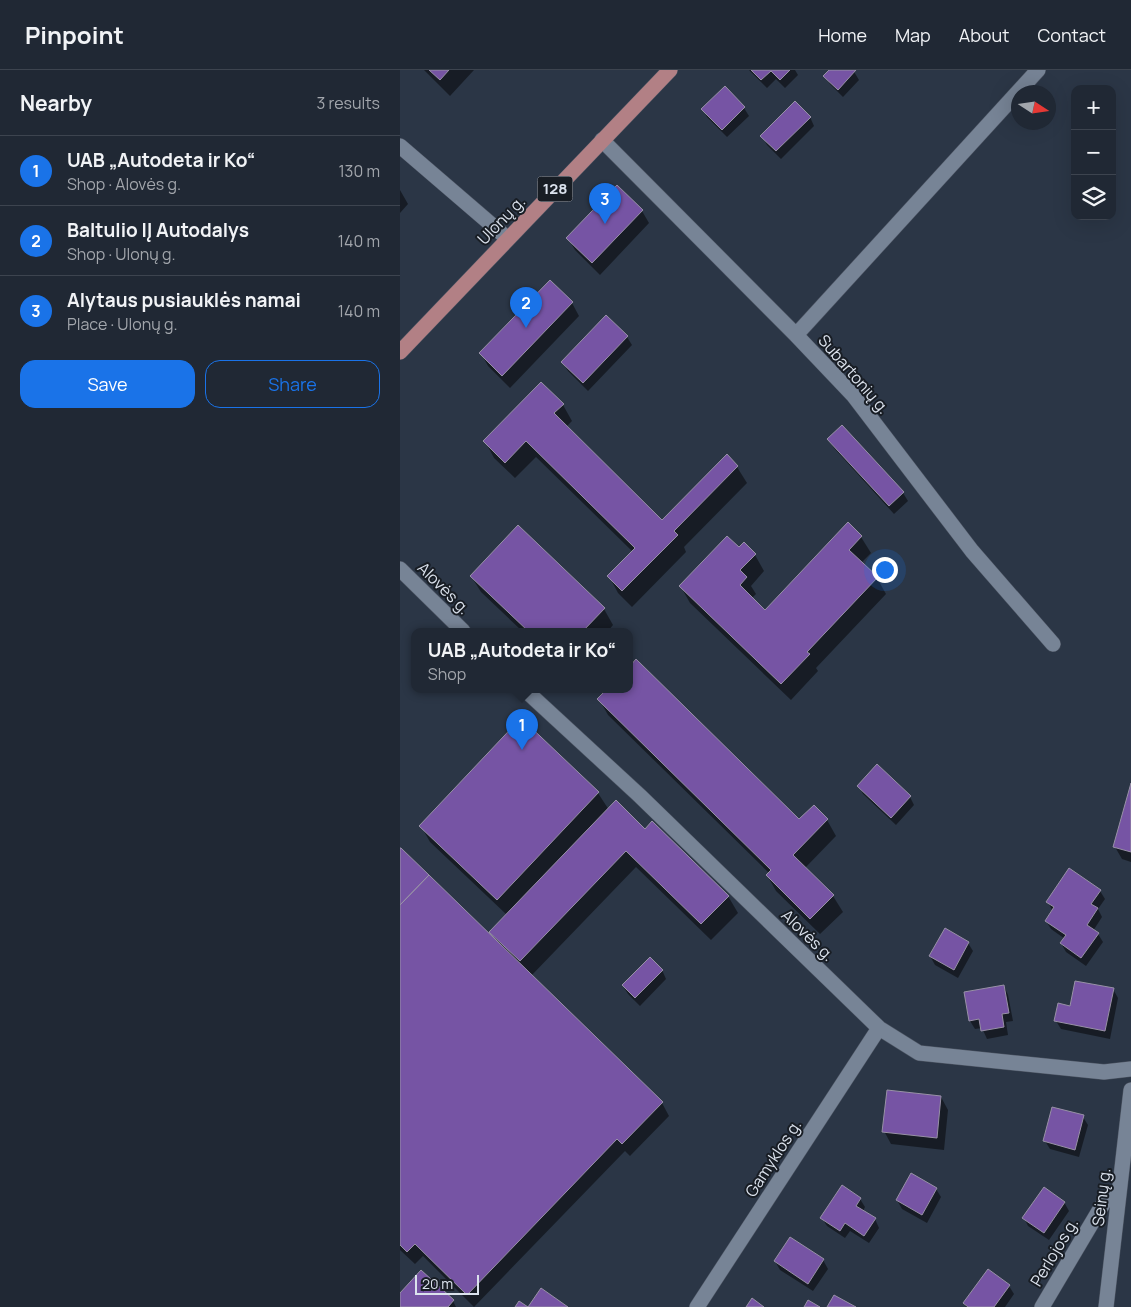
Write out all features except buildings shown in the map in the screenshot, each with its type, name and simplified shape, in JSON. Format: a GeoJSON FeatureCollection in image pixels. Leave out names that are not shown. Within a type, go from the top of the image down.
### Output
{"type":"FeatureCollection","features":[{"type":"Feature","properties":{"kind":"main road","name":"Ulonų g."},"geometry":{"type":"LineString","coordinates":[[400,352],[507,238],[670,70]]}},
{"type":"Feature","properties":{"kind":"street","name":"Subartonių g."},"geometry":{"type":"LineString","coordinates":[[1038,70],[796,335],[853,395],[972,551],[1053,644]]}},
{"type":"Feature","properties":{"kind":"street"},"geometry":{"type":"LineString","coordinates":[[602,140],[796,335]]}},
{"type":"Feature","properties":{"kind":"street"},"geometry":{"type":"LineString","coordinates":[[400,146],[507,238]]}},
{"type":"Feature","properties":{"kind":"street","name":"Alovės g."},"geometry":{"type":"LineString","coordinates":[[400,569],[460,628]]}},
{"type":"Feature","properties":{"kind":"street","name":"Alovės g."},"geometry":{"type":"LineString","coordinates":[[528,693],[640,796],[879,1028],[919,1053],[1104,1072],[1131,1069]]}},
{"type":"Feature","properties":{"kind":"street","name":"Gamyklos g."},"geometry":{"type":"LineString","coordinates":[[697,1307],[879,1028]]}},
{"type":"Feature","properties":{"kind":"street","name":"Seinų g."},"geometry":{"type":"LineString","coordinates":[[1106,1307],[1131,1090]]}},
{"type":"Feature","properties":{"kind":"street","name":"Perlojos g."},"geometry":{"type":"LineString","coordinates":[[1042,1307],[1106,1199],[1118,1199]]}},
{"type":"Feature","properties":{"kind":"place","name":"Alytaus pusiauklės namai"},"geometry":{"type":"Point","coordinates":[605,224]}},
{"type":"Feature","properties":{"kind":"place","name":"Baltulio IĮ Autodalys"},"geometry":{"type":"Point","coordinates":[526,328]}},
{"type":"Feature","properties":{"kind":"place","name":"UAB „Autodeta ir Ko“"},"geometry":{"type":"Point","coordinates":[522,750]}}]}
